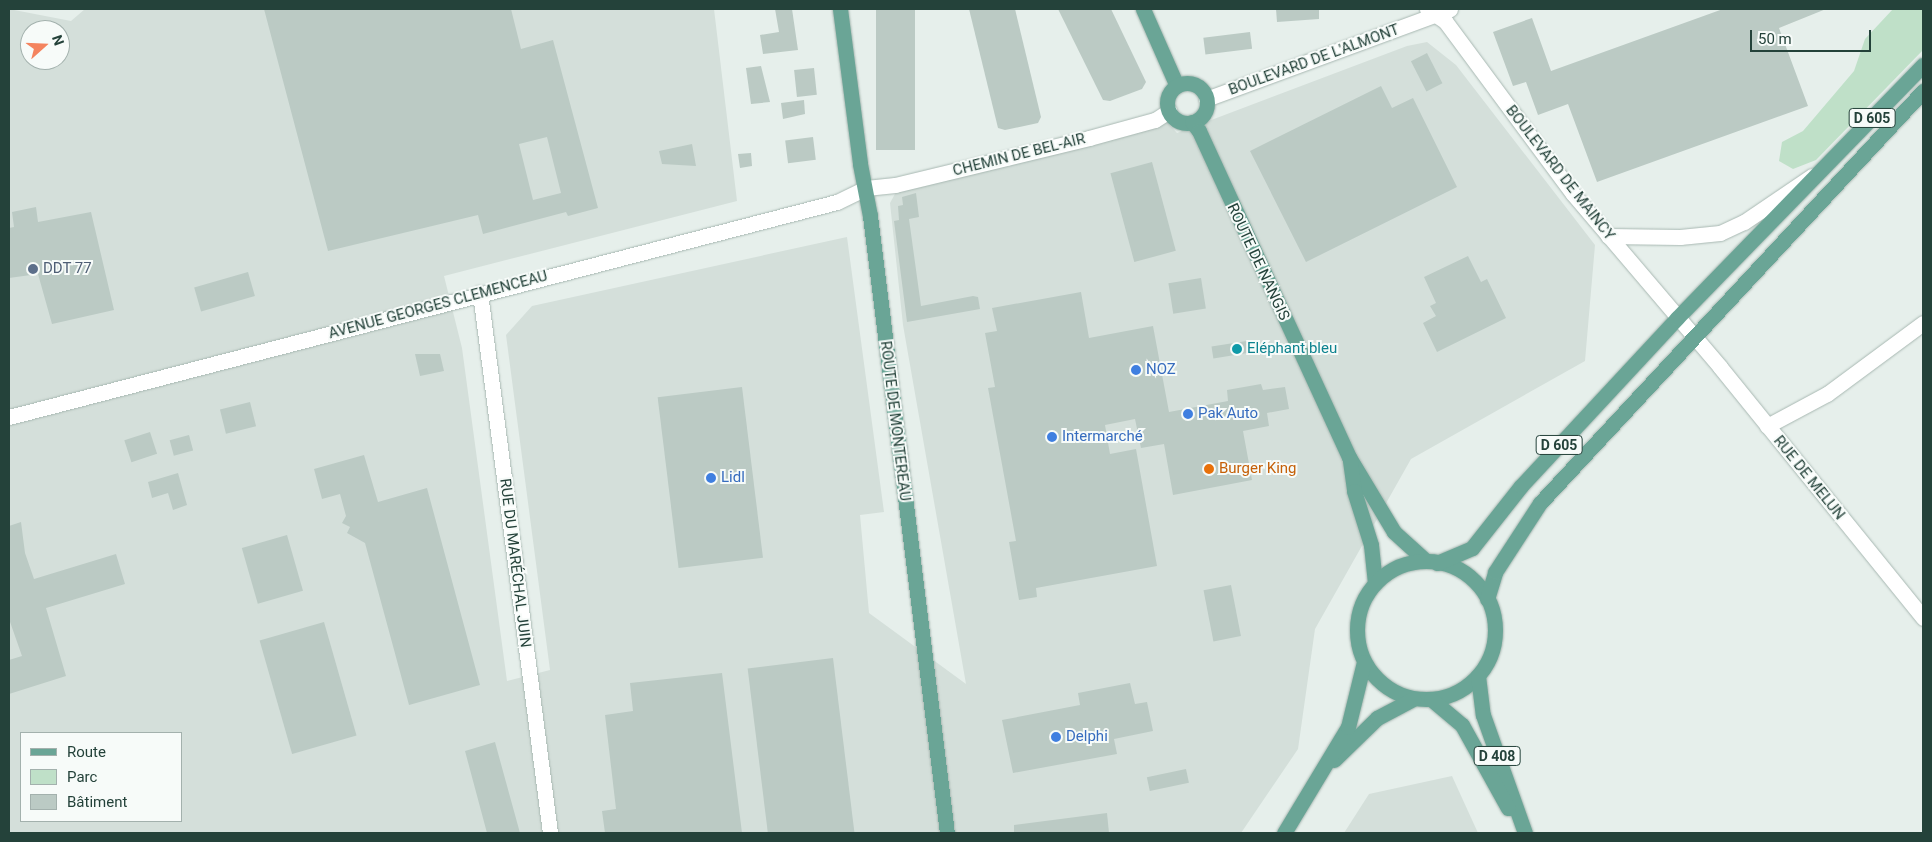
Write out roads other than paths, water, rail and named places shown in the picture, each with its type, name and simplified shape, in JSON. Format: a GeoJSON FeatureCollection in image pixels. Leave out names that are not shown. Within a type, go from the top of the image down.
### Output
{"type":"FeatureCollection","features":[{"type":"Feature","properties":{"kind":"main road","name":"ROUTE DE MONTEREAU"},"geometry":{"type":"LineString","coordinates":[[840,9],[866,188],[947,833]]}},
{"type":"Feature","properties":{"kind":"main road"},"geometry":{"type":"LineString","coordinates":[[1142,9],[1176,86]]}},
{"type":"Feature","properties":{"kind":"main road","name":"D 605"},"geometry":{"type":"LineString","coordinates":[[1431,562],[1472,548],[1521,486],[1677,318],[1923,65]]}},
{"type":"Feature","properties":{"kind":"main road"},"geometry":{"type":"LineString","coordinates":[[1195,85],[1206,99],[1202,116],[1192,122],[1176,120],[1169,111],[1168,96],[1176,86],[1195,85]]}},
{"type":"Feature","properties":{"kind":"main road","name":"D 605"},"geometry":{"type":"LineString","coordinates":[[1488,599],[1495,572],[1540,503],[1923,91]]}},
{"type":"Feature","properties":{"kind":"main road","name":"ROUTE DE NANGIS"},"geometry":{"type":"LineString","coordinates":[[1192,122],[1199,131],[1349,458],[1394,532],[1431,562]]}},
{"type":"Feature","properties":{"kind":"main road","name":"ROUTE DE NANGIS"},"geometry":{"type":"LineString","coordinates":[[1349,458],[1354,491],[1371,545],[1375,583]]}},
{"type":"Feature","properties":{"kind":"main road"},"geometry":{"type":"LineString","coordinates":[[1284,833],[1324,770],[1348,727],[1364,662],[1356,626],[1365,595],[1375,583],[1406,564],[1431,562],[1465,573],[1488,599],[1494,616],[1494,647],[1478,676],[1449,695],[1431,699],[1413,698],[1384,685],[1364,662]]}},
{"type":"Feature","properties":{"kind":"main road","name":"D 408"},"geometry":{"type":"LineString","coordinates":[[1478,676],[1483,715],[1524,833]]}},
{"type":"Feature","properties":{"kind":"main road"},"geometry":{"type":"LineString","coordinates":[[1324,770],[1377,718],[1413,698]]}},
{"type":"Feature","properties":{"kind":"main road","name":"D 408"},"geometry":{"type":"LineString","coordinates":[[1431,699],[1462,725],[1524,833]]}},
{"type":"Feature","properties":{"kind":"street","name":"BOULEVARD DE L'ALMONT"},"geometry":{"type":"LineString","coordinates":[[1206,99],[1431,12],[1450,9]]}},
{"type":"Feature","properties":{"kind":"street","name":"BOULEVARD DE MAINCY"},"geometry":{"type":"LineString","coordinates":[[1431,12],[1446,21],[1553,169],[1694,339]]}},
{"type":"Feature","properties":{"kind":"street","name":"CHEMIN DE BEL-AIR"},"geometry":{"type":"LineString","coordinates":[[866,188],[890,187],[1024,154],[1155,120],[1169,111]]}},
{"type":"Feature","properties":{"kind":"street"},"geometry":{"type":"LineString","coordinates":[[1608,236],[1680,237],[1720,233],[1744,222],[1772,200],[1822,170]]}},
{"type":"Feature","properties":{"kind":"street","name":"AVENUE GEORGES CLEMENCEAU"},"geometry":{"type":"LineString","coordinates":[[9,417],[480,292],[837,202],[866,188]]}},
{"type":"Feature","properties":{"kind":"street","name":"RUE DU MARÉCHAL JUIN"},"geometry":{"type":"LineString","coordinates":[[480,292],[550,833]]}},
{"type":"Feature","properties":{"kind":"street"},"geometry":{"type":"LineString","coordinates":[[1767,426],[1827,394],[1923,323]]}},
{"type":"Feature","properties":{"kind":"street","name":"RUE DE MELUN"},"geometry":{"type":"LineString","coordinates":[[1694,339],[1923,618]]}},
{"type":"Feature","properties":{"kind":"place","name":"DDT 77"},"geometry":{"type":"Point","coordinates":[33,269]}},
{"type":"Feature","properties":{"kind":"place","name":"Eléphant bleu"},"geometry":{"type":"Point","coordinates":[1237,349]}},
{"type":"Feature","properties":{"kind":"place","name":"NOZ"},"geometry":{"type":"Point","coordinates":[1136,370]}},
{"type":"Feature","properties":{"kind":"place","name":"Pak Auto"},"geometry":{"type":"Point","coordinates":[1188,414]}},
{"type":"Feature","properties":{"kind":"place","name":"Intermarché"},"geometry":{"type":"Point","coordinates":[1052,437]}},
{"type":"Feature","properties":{"kind":"place","name":"Burger King"},"geometry":{"type":"Point","coordinates":[1209,469]}},
{"type":"Feature","properties":{"kind":"place","name":"Lidl"},"geometry":{"type":"Point","coordinates":[711,478]}},
{"type":"Feature","properties":{"kind":"place","name":"Delphi"},"geometry":{"type":"Point","coordinates":[1056,737]}}]}
